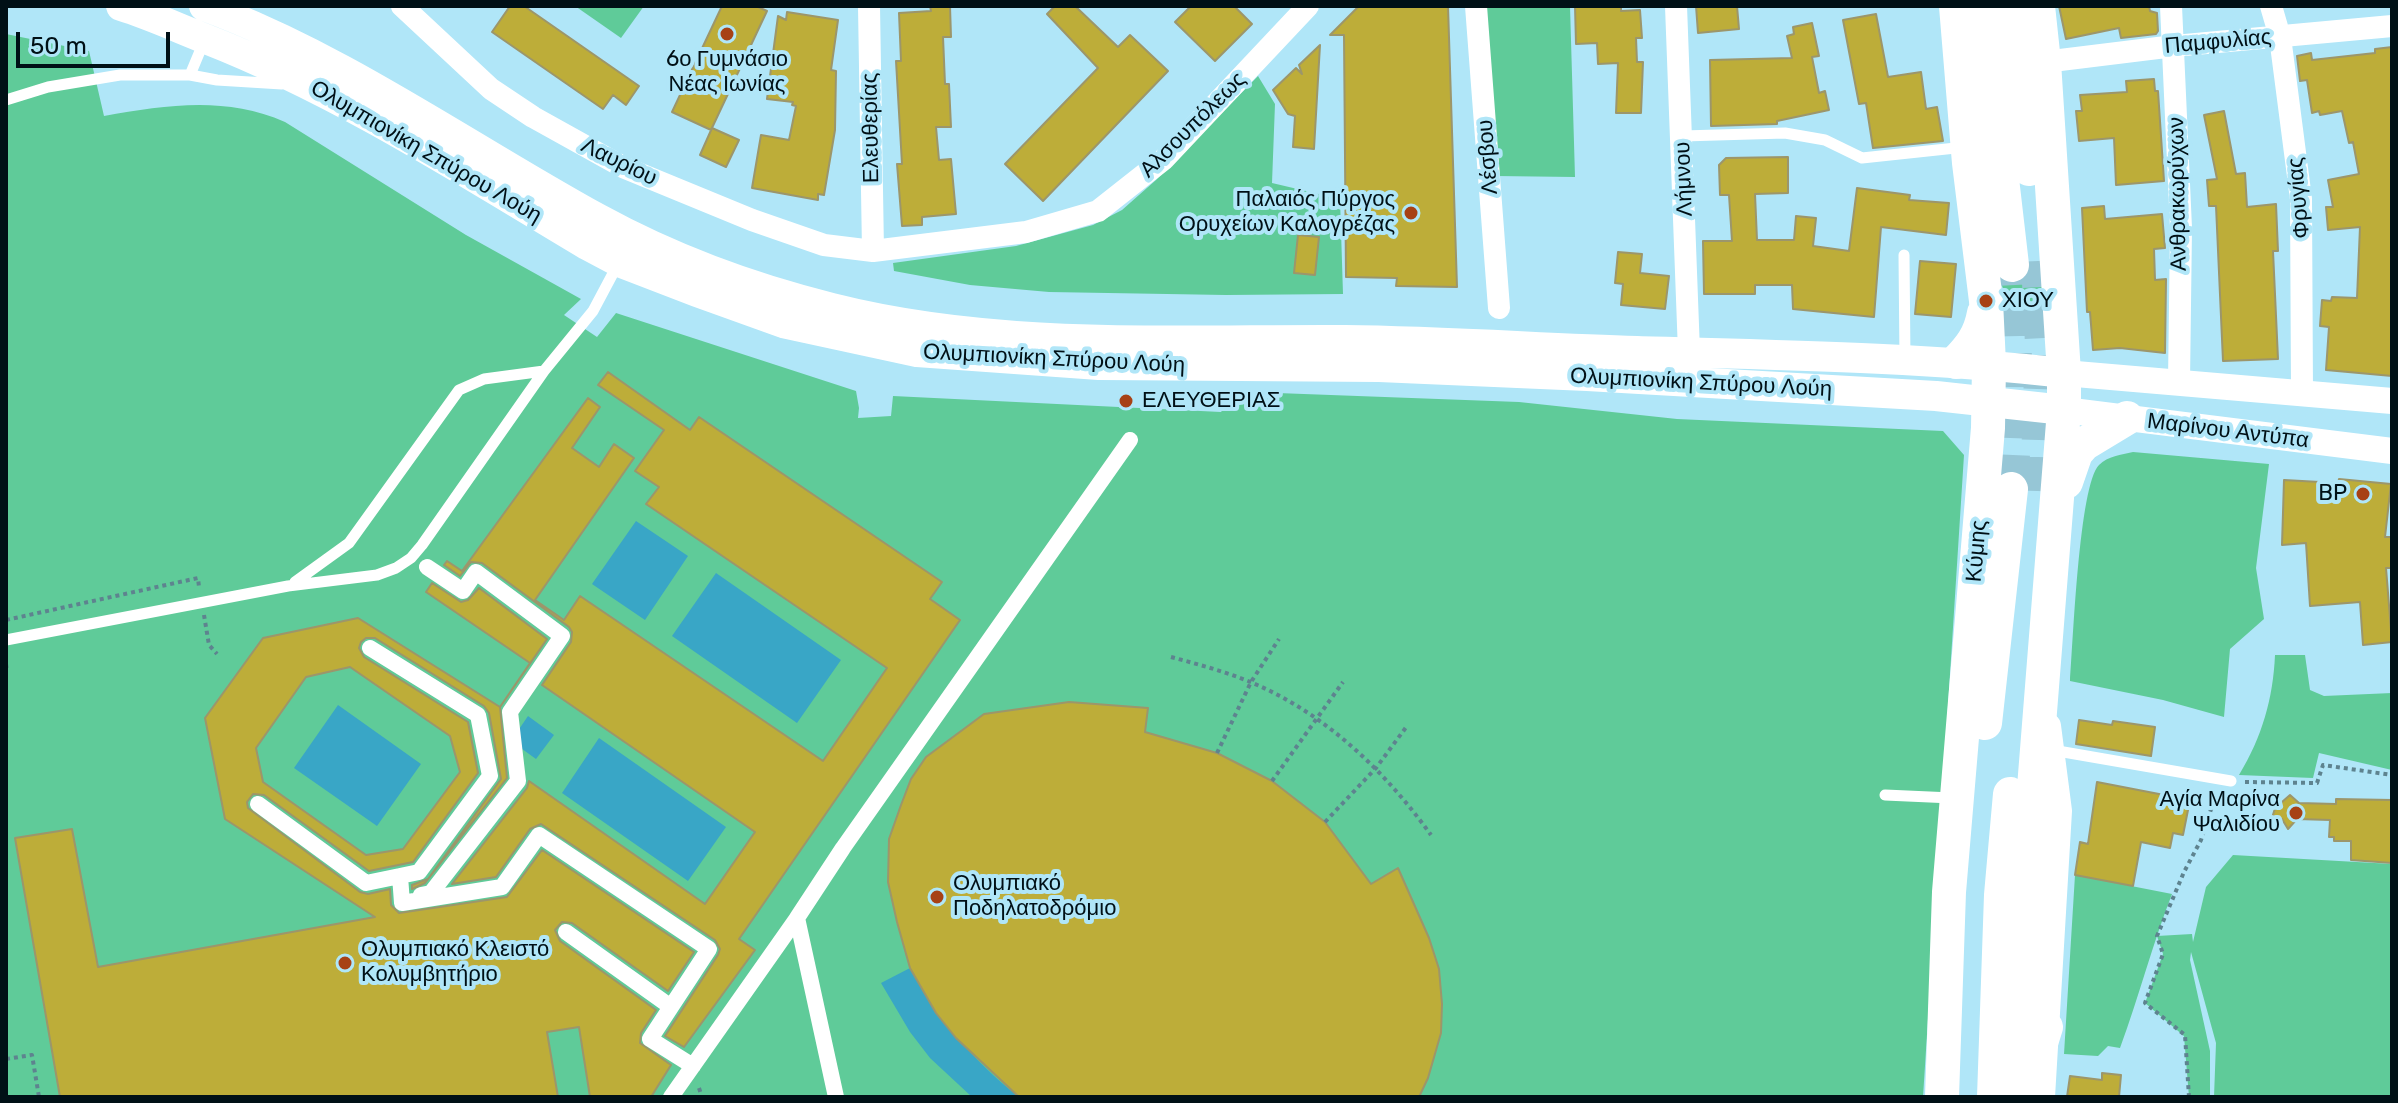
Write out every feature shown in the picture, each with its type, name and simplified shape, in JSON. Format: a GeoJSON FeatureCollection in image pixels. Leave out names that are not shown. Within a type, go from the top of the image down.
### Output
{"type":"FeatureCollection","features":[{"type":"Feature","properties":{"kind":"main road","name":"Ολυμπιονίκη Σπύρου Λούη"},"geometry":{"type":"LineString","coordinates":[[121,6],[282,71],[330,95],[587,245],[625,248],[704,266],[791,297],[873,317],[946,328],[1051,337],[1375,340],[1973,363],[2064,373]]}},
{"type":"Feature","properties":{"kind":"main road"},"geometry":{"type":"LineString","coordinates":[[1956,6],[1986,301],[1973,363]]}},
{"type":"Feature","properties":{"kind":"main road"},"geometry":{"type":"LineString","coordinates":[[1982,6],[2025,263],[2012,6]]}},
{"type":"Feature","properties":{"kind":"main road","name":"Κύμης"},"geometry":{"type":"LineString","coordinates":[[1957,1097],[1966,893],[2034,496],[2064,410],[2038,6]]}},
{"type":"Feature","properties":{"kind":"main road","name":"Ολυμπιονίκη Σπύρου Λούη"},"geometry":{"type":"LineString","coordinates":[[208,7],[316,55],[625,248],[741,309],[798,327],[890,348],[971,358],[1099,365],[1408,368],[1920,395],[2064,410]]}},
{"type":"Feature","properties":{"kind":"main road","name":"Κύμης"},"geometry":{"type":"LineString","coordinates":[[1942,1097],[1949,892],[1988,428],[1988,401],[1973,363]]}},
{"type":"Feature","properties":{"kind":"main road"},"geometry":{"type":"LineString","coordinates":[[2034,496],[2084,444],[2127,418]]}},
{"type":"Feature","properties":{"kind":"main road","name":"Κύμης"},"geometry":{"type":"LineString","coordinates":[[2018,1097],[2030,840],[2043,690],[2034,496]]}},
{"type":"Feature","properties":{"kind":"main road","name":"Κύμης"},"geometry":{"type":"LineString","coordinates":[[1994,1097],[2001,895],[2034,496]]}},
{"type":"Feature","properties":{"kind":"main road"},"geometry":{"type":"LineString","coordinates":[[2024,1097],[2046,1027]]}},
{"type":"Feature","properties":{"kind":"street","name":"Λαυρίου"},"geometry":{"type":"LineString","coordinates":[[402,6],[491,89],[533,117],[623,167],[752,220],[824,245],[873,251]]}},
{"type":"Feature","properties":{"kind":"street","name":"Ελευθερίας"},"geometry":{"type":"LineString","coordinates":[[869,6],[873,251]]}},
{"type":"Feature","properties":{"kind":"street","name":"Αλσουπόλεως"},"geometry":{"type":"LineString","coordinates":[[873,251],[1026,232],[1098,211],[1164,159],[1308,6]]}},
{"type":"Feature","properties":{"kind":"street","name":"Λέσβου"},"geometry":{"type":"LineString","coordinates":[[1476,6],[1499,308]]}},
{"type":"Feature","properties":{"kind":"street","name":"Λήμνου"},"geometry":{"type":"LineString","coordinates":[[1676,6],[1689,352]]}},
{"type":"Feature","properties":{"kind":"street","name":"Ανθρακωρύχων"},"geometry":{"type":"LineString","coordinates":[[2171,6],[2181,228],[2179,382]]}},
{"type":"Feature","properties":{"kind":"street","name":"Φρυγίας"},"geometry":{"type":"LineString","coordinates":[[2271,6],[2280,37],[2301,199],[2302,393]]}},
{"type":"Feature","properties":{"kind":"street","name":"Παμφυλίας"},"geometry":{"type":"LineString","coordinates":[[2044,62],[2174,46],[2392,26]]}},
{"type":"Feature","properties":{"kind":"street","name":"Μαρίνου Αντύπα"},"geometry":{"type":"LineString","coordinates":[[2064,373],[2392,401]]}},
{"type":"Feature","properties":{"kind":"street","name":"Μαρίνου Αντύπα"},"geometry":{"type":"LineString","coordinates":[[2064,410],[2392,451]]}},
{"type":"Feature","properties":{"kind":"street"},"geometry":{"type":"LineString","coordinates":[[671,1097],[1130,440]]}},
{"type":"Feature","properties":{"kind":"street"},"geometry":{"type":"LineString","coordinates":[[402,899],[431,893],[518,781],[510,712],[562,636],[476,572],[463,591],[427,567]]}},
{"type":"Feature","properties":{"kind":"street"},"geometry":{"type":"LineString","coordinates":[[258,804],[366,883],[419,872],[490,776],[478,715],[370,648]]}},
{"type":"Feature","properties":{"kind":"street","name":"Κύμης"},"geometry":{"type":"LineString","coordinates":[[2042,1097],[2059,811],[2043,690]]}},
{"type":"Feature","properties":{"kind":"street"},"geometry":{"type":"LineString","coordinates":[[400,876],[402,903],[502,887],[539,835],[709,949],[650,1039],[693,1066]]}},
{"type":"Feature","properties":{"kind":"street"},"geometry":{"type":"LineString","coordinates":[[797,918],[836,1097]]}},
{"type":"Feature","properties":{"kind":"street"},"geometry":{"type":"LineString","coordinates":[[566,932],[671,1007]]}},
{"type":"Feature","properties":{"kind":"lane"},"geometry":{"type":"LineString","coordinates":[[190,75],[205,39]]}},
{"type":"Feature","properties":{"kind":"lane"},"geometry":{"type":"LineString","coordinates":[[6,100],[48,87],[120,75],[190,75],[217,80],[279,83],[330,95]]}},
{"type":"Feature","properties":{"kind":"lane"},"geometry":{"type":"LineString","coordinates":[[1683,136],[1785,133],[1825,140],[1862,158],[1968,147]]}},
{"type":"Feature","properties":{"kind":"lane"},"geometry":{"type":"LineString","coordinates":[[6,640],[288,586],[377,575],[396,568],[411,558],[422,545],[544,371],[593,311],[625,248]]}},
{"type":"Feature","properties":{"kind":"lane"},"geometry":{"type":"LineString","coordinates":[[1904,255],[1905,360]]}},
{"type":"Feature","properties":{"kind":"lane"},"geometry":{"type":"LineString","coordinates":[[288,586],[349,543],[459,390],[484,379],[544,371]]}},
{"type":"Feature","properties":{"kind":"lane"},"geometry":{"type":"LineString","coordinates":[[2052,750],[2226,780]]}},
{"type":"Feature","properties":{"kind":"lane"},"geometry":{"type":"LineString","coordinates":[[1885,795],[1956,798]]}},
{"type":"Feature","properties":{"kind":"path"},"geometry":{"type":"LineString","coordinates":[[1217,753],[1250,683],[1279,639]]}},
{"type":"Feature","properties":{"kind":"path"},"geometry":{"type":"LineString","coordinates":[[1171,657],[1250,683],[1316,721],[1402,794],[1431,835]]}},
{"type":"Feature","properties":{"kind":"path"},"geometry":{"type":"LineString","coordinates":[[6,664],[7,671]]}},
{"type":"Feature","properties":{"kind":"path"},"geometry":{"type":"LineString","coordinates":[[1272,781],[1343,682]]}},
{"type":"Feature","properties":{"kind":"path"},"geometry":{"type":"LineString","coordinates":[[1325,822],[1375,769],[1407,726]]}},
{"type":"Feature","properties":{"kind":"path"},"geometry":{"type":"LineString","coordinates":[[2189,1097],[2185,1035],[2145,1003],[2163,954],[2157,936],[2226,780],[2317,783],[2323,765],[2392,775]]}},
{"type":"Feature","properties":{"kind":"path"},"geometry":{"type":"LineString","coordinates":[[6,1059],[32,1055],[39,1097]]}},
{"type":"Feature","properties":{"kind":"green space"},"geometry":{"type":"Polygon","coordinates":[[[575,6],[644,6],[621,38],[575,6]]]}},
{"type":"Feature","properties":{"kind":"green space"},"geometry":{"type":"Polygon","coordinates":[[[1486,6],[1570,6],[1575,177],[1496,176],[1486,6]]]}},
{"type":"Feature","properties":{"kind":"green space"},"geometry":{"type":"Polygon","coordinates":[[[6,34],[89,51],[104,116],[196,105],[240,109],[285,122],[466,235],[581,299],[564,315],[597,337],[616,313],[856,391],[858,418],[891,416],[893,396],[1221,412],[1229,402],[1250,392],[1519,402],[1677,419],[1943,431],[1964,455],[1923,1097],[6,1097],[6,34]]]}},
{"type":"Feature","properties":{"kind":"green space"},"geometry":{"type":"Polygon","coordinates":[[[1258,76],[1275,104],[1272,183],[1340,199],[1343,294],[1049,292],[970,285],[894,271],[893,263],[1016,246],[1093,225],[1122,210],[1156,180],[1258,76]]]}},
{"type":"Feature","properties":{"kind":"green space"},"geometry":{"type":"Polygon","coordinates":[[[1998,275],[2048,275],[2042,307],[2034,316],[2027,319],[2011,310],[1998,275]]]}},
{"type":"Feature","properties":{"kind":"green space"},"geometry":{"type":"Polygon","coordinates":[[[2133,452],[2269,464],[2256,568],[2264,619],[2230,649],[2224,717],[2163,700],[2070,681],[2082,532],[2092,479],[2103,462],[2133,452]]]}},
{"type":"Feature","properties":{"kind":"green space"},"geometry":{"type":"Polygon","coordinates":[[[2020,460],[2035,467],[2040,484],[2002,481],[2009,466],[2020,460]]]}},
{"type":"Feature","properties":{"kind":"green space"},"geometry":{"type":"Polygon","coordinates":[[[2275,655],[2305,655],[2310,690],[2324,696],[2392,693],[2392,770],[2319,753],[2313,778],[2239,775],[2265,717],[2275,655]]]}},
{"type":"Feature","properties":{"kind":"green space"},"geometry":{"type":"Polygon","coordinates":[[[2233,855],[2392,864],[2392,1097],[2214,1097],[2216,1043],[2191,952],[2190,960],[2210,1051],[2210,1097],[2189,1097],[2184,1036],[2145,1003],[2163,954],[2157,936],[2192,934],[2193,942],[2206,887],[2233,855]]]}},
{"type":"Feature","properties":{"kind":"green space"},"geometry":{"type":"Polygon","coordinates":[[[2075,875],[2172,894],[2120,1048],[2108,1046],[2098,1056],[2064,1054],[2075,875]]]}},
{"type":"Feature","properties":{"kind":"water"},"geometry":{"type":"Polygon","coordinates":[[[636,521],[688,556],[645,620],[592,584],[636,521]]]}},
{"type":"Feature","properties":{"kind":"water"},"geometry":{"type":"Polygon","coordinates":[[[716,573],[841,660],[797,723],[672,636],[716,573]]]}},
{"type":"Feature","properties":{"kind":"water"},"geometry":{"type":"Polygon","coordinates":[[[338,705],[421,764],[377,826],[294,768],[338,705]]]}},
{"type":"Feature","properties":{"kind":"water"},"geometry":{"type":"Polygon","coordinates":[[[528,716],[554,735],[536,759],[511,741],[528,716]]]}},
{"type":"Feature","properties":{"kind":"water"},"geometry":{"type":"Polygon","coordinates":[[[599,738],[726,827],[688,881],[562,793],[599,738]]]}},
{"type":"Feature","properties":{"kind":"water"},"geometry":{"type":"Polygon","coordinates":[[[910,968],[958,1038],[1019,1097],[972,1097],[930,1058],[910,1032],[881,983],[910,968]]]}},
{"type":"Feature","properties":{"kind":"building"},"geometry":{"type":"Polygon","coordinates":[[[510,6],[524,6],[639,86],[626,105],[613,95],[603,109],[492,32],[510,6]]]}},
{"type":"Feature","properties":{"kind":"building"},"geometry":{"type":"Polygon","coordinates":[[[722,6],[756,6],[767,11],[711,130],[672,112],[722,6]]]}},
{"type":"Feature","properties":{"kind":"building"},"geometry":{"type":"Polygon","coordinates":[[[930,6],[950,6],[951,37],[943,37],[951,127],[936,127],[939,160],[951,159],[956,214],[922,217],[922,225],[902,226],[897,164],[902,164],[896,61],[901,61],[899,13],[931,11],[930,6]]]}},
{"type":"Feature","properties":{"kind":"building"},"geometry":{"type":"Polygon","coordinates":[[[1055,6],[1075,6],[1118,47],[1130,35],[1168,71],[1043,201],[1005,164],[1098,68],[1047,14],[1055,6]]]}},
{"type":"Feature","properties":{"kind":"building"},"geometry":{"type":"Polygon","coordinates":[[[1191,6],[1234,6],[1252,24],[1215,61],[1175,22],[1191,6]]]}},
{"type":"Feature","properties":{"kind":"building"},"geometry":{"type":"Polygon","coordinates":[[[1359,6],[1448,6],[1457,287],[1396,286],[1397,278],[1346,277],[1344,35],[1330,35],[1359,6]]]}},
{"type":"Feature","properties":{"kind":"building"},"geometry":{"type":"Polygon","coordinates":[[[1575,6],[1621,6],[1621,11],[1640,10],[1642,38],[1636,38],[1637,62],[1643,62],[1641,113],[1616,113],[1618,63],[1598,64],[1597,43],[1576,44],[1575,6]]]}},
{"type":"Feature","properties":{"kind":"building"},"geometry":{"type":"Polygon","coordinates":[[[1696,6],[1737,6],[1739,29],[1698,33],[1696,6]]]}},
{"type":"Feature","properties":{"kind":"building"},"geometry":{"type":"Polygon","coordinates":[[[2059,6],[2149,6],[2150,11],[2157,13],[2158,31],[2156,34],[2121,38],[2119,28],[2066,39],[2059,6]]]}},
{"type":"Feature","properties":{"kind":"building"},"geometry":{"type":"Polygon","coordinates":[[[787,12],[838,20],[831,70],[836,71],[835,130],[824,195],[818,194],[818,200],[752,188],[761,135],[789,140],[796,106],[792,105],[793,102],[767,99],[778,16],[786,20],[787,12]]]}},
{"type":"Feature","properties":{"kind":"building"},"geometry":{"type":"Polygon","coordinates":[[[1876,14],[1888,77],[1921,72],[1926,109],[1937,107],[1943,141],[1873,148],[1866,103],[1859,104],[1843,20],[1876,14]]]}},
{"type":"Feature","properties":{"kind":"building"},"geometry":{"type":"Polygon","coordinates":[[[1812,23],[1819,56],[1812,57],[1819,93],[1825,91],[1829,110],[1777,121],[1777,124],[1711,126],[1710,60],[1792,58],[1787,36],[1794,34],[1793,27],[1812,23]]]}},
{"type":"Feature","properties":{"kind":"building"},"geometry":{"type":"Polygon","coordinates":[[[1320,45],[1314,149],[1293,147],[1295,116],[1288,114],[1273,90],[1296,68],[1302,74],[1299,65],[1320,45]]]}},
{"type":"Feature","properties":{"kind":"building"},"geometry":{"type":"Polygon","coordinates":[[[2392,47],[2392,376],[2326,370],[2329,327],[2320,326],[2322,300],[2331,301],[2332,297],[2357,298],[2360,227],[2328,230],[2326,207],[2333,207],[2328,180],[2359,174],[2353,142],[2349,143],[2342,111],[2320,115],[2319,111],[2312,113],[2307,80],[2300,81],[2297,56],[2311,53],[2312,60],[2375,53],[2375,49],[2392,47]]]}},
{"type":"Feature","properties":{"kind":"building"},"geometry":{"type":"Polygon","coordinates":[[[2154,79],[2155,91],[2158,91],[2164,181],[2116,185],[2114,138],[2079,141],[2076,111],[2082,111],[2080,95],[2127,92],[2126,81],[2154,79]]]}},
{"type":"Feature","properties":{"kind":"building"},"geometry":{"type":"Polygon","coordinates":[[[2224,111],[2236,174],[2245,173],[2247,207],[2276,204],[2278,251],[2273,251],[2278,359],[2223,361],[2216,206],[2209,206],[2207,180],[2217,179],[2204,115],[2224,111]]]}},
{"type":"Feature","properties":{"kind":"building"},"geometry":{"type":"Polygon","coordinates":[[[712,128],[739,140],[726,167],[700,155],[712,128]]]}},
{"type":"Feature","properties":{"kind":"building"},"geometry":{"type":"Polygon","coordinates":[[[1788,157],[1788,193],[1755,194],[1757,240],[1794,240],[1796,216],[1816,218],[1813,246],[1849,251],[1857,188],[1910,195],[1909,200],[1949,203],[1946,235],[1881,227],[1874,317],[1793,309],[1792,285],[1755,285],[1755,294],[1704,294],[1703,241],[1732,241],[1729,195],[1720,195],[1719,165],[1726,158],[1788,157]]]}},
{"type":"Feature","properties":{"kind":"building"},"geometry":{"type":"Polygon","coordinates":[[[2104,206],[2105,219],[2162,214],[2165,248],[2154,249],[2155,280],[2166,279],[2165,353],[2120,348],[2093,350],[2090,312],[2087,312],[2082,208],[2104,206]]]}},
{"type":"Feature","properties":{"kind":"building"},"geometry":{"type":"Polygon","coordinates":[[[1298,235],[1319,237],[1315,275],[1294,273],[1298,235]]]}},
{"type":"Feature","properties":{"kind":"building"},"geometry":{"type":"Polygon","coordinates":[[[1618,252],[1642,254],[1640,273],[1669,276],[1665,309],[1621,305],[1623,284],[1615,283],[1618,252]]]}},
{"type":"Feature","properties":{"kind":"building"},"geometry":{"type":"Polygon","coordinates":[[[1920,261],[1956,264],[1951,317],[1915,314],[1920,261]]]}},
{"type":"Feature","properties":{"kind":"building"},"geometry":{"type":"Polygon","coordinates":[[[608,372],[690,430],[699,417],[942,582],[930,599],[960,620],[739,939],[755,950],[684,1047],[665,1036],[718,955],[720,949],[715,940],[541,824],[530,829],[496,877],[452,884],[527,788],[529,781],[705,904],[755,832],[542,685],[571,642],[569,627],[482,563],[471,562],[460,576],[444,565],[447,561],[462,571],[588,398],[600,407],[572,448],[599,467],[614,444],[634,458],[535,600],[564,620],[580,596],[823,761],[887,668],[646,504],[659,487],[635,471],[664,430],[598,385],[608,372]]]}},
{"type":"Feature","properties":{"kind":"building"},"geometry":{"type":"Polygon","coordinates":[[[2339,479],[2391,484],[2385,537],[2392,537],[2392,568],[2386,568],[2392,642],[2363,645],[2360,602],[2310,606],[2306,543],[2282,545],[2284,480],[2338,483],[2339,479]]]}},
{"type":"Feature","properties":{"kind":"building"},"geometry":{"type":"Polygon","coordinates":[[[432,583],[461,602],[468,600],[479,588],[547,639],[500,707],[530,663],[426,592],[432,583]]]}},
{"type":"Feature","properties":{"kind":"building","name":"Ολυμπιακό Κλειστό Κολυμβητήριο"},"geometry":{"type":"Polygon","coordinates":[[[358,618],[500,707],[507,778],[425,883],[412,889],[412,885],[428,879],[501,779],[489,713],[484,706],[375,638],[366,638],[359,648],[364,657],[468,722],[478,773],[413,862],[369,871],[264,795],[253,794],[247,802],[248,808],[360,892],[368,894],[390,889],[391,905],[399,913],[507,897],[542,850],[694,952],[668,991],[572,923],[562,922],[555,930],[560,941],[656,1010],[641,1033],[640,1043],[671,1065],[651,1097],[590,1097],[579,1027],[547,1032],[558,1097],[60,1097],[15,838],[72,829],[98,967],[375,917],[225,819],[205,718],[263,638],[358,618]],[[350,667],[306,677],[256,748],[263,782],[366,855],[403,849],[460,772],[450,736],[350,667]]]}},
{"type":"Feature","properties":{"kind":"building"},"geometry":{"type":"Polygon","coordinates":[[[1069,702],[1148,708],[1145,732],[1217,753],[1272,781],[1325,822],[1371,884],[1398,868],[1439,969],[1441,1033],[1419,1097],[1019,1097],[956,1038],[936,1013],[910,968],[888,882],[889,839],[911,779],[926,757],[984,714],[1069,702]]]}},
{"type":"Feature","properties":{"kind":"building"},"geometry":{"type":"Polygon","coordinates":[[[2079,720],[2155,727],[2151,756],[2076,744],[2079,720]]]}},
{"type":"Feature","properties":{"kind":"building"},"geometry":{"type":"Polygon","coordinates":[[[2097,782],[2190,800],[2183,835],[2173,833],[2170,848],[2141,842],[2133,886],[2075,875],[2080,842],[2088,844],[2097,782]]]}},
{"type":"Feature","properties":{"kind":"building"},"geometry":{"type":"Polygon","coordinates":[[[2290,795],[2299,803],[2336,804],[2336,799],[2392,800],[2392,863],[2351,860],[2351,841],[2334,841],[2334,837],[2329,837],[2330,820],[2297,819],[2288,829],[2282,819],[2272,818],[2277,802],[2290,795]]]}},
{"type":"Feature","properties":{"kind":"building"},"geometry":{"type":"Polygon","coordinates":[[[2102,1073],[2121,1075],[2119,1097],[2067,1097],[2070,1076],[2102,1080],[2102,1073]]]}},
{"type":"Feature","properties":{"kind":"tunnel"},"geometry":{"type":"LineString","coordinates":[[2037,491],[2042,344],[2038,261]]}},
{"type":"Feature","properties":{"kind":"tunnel"},"geometry":{"type":"LineString","coordinates":[[2011,489],[2015,377],[2012,265]]}},
{"type":"Feature","properties":{"kind":"place","name":"6ο Γυμνάσιο Νέας Ιωνίας"},"geometry":{"type":"Point","coordinates":[727,34]}},
{"type":"Feature","properties":{"kind":"place","name":"Παλαιός Πύργος Ορυχείων Καλογρέζας"},"geometry":{"type":"Point","coordinates":[1411,213]}},
{"type":"Feature","properties":{"kind":"place","name":"ΧΙΟΥ"},"geometry":{"type":"Point","coordinates":[1986,301]}},
{"type":"Feature","properties":{"kind":"place","name":"ΕΛΕΥΘΕΡΙΑΣ"},"geometry":{"type":"Point","coordinates":[1126,401]}},
{"type":"Feature","properties":{"kind":"place","name":"BP"},"geometry":{"type":"Point","coordinates":[2363,494]}},
{"type":"Feature","properties":{"kind":"place","name":"Αγία Μαρίνα Ψαλιδίου"},"geometry":{"type":"Point","coordinates":[2296,813]}},
{"type":"Feature","properties":{"kind":"place","name":"Ολυμπιακό Ποδηλατοδρόμιο"},"geometry":{"type":"Point","coordinates":[937,897]}},
{"type":"Feature","properties":{"kind":"place","name":"Ολυμπιακό Κλειστό Κολυμβητήριο"},"geometry":{"type":"Point","coordinates":[345,963]}}]}
